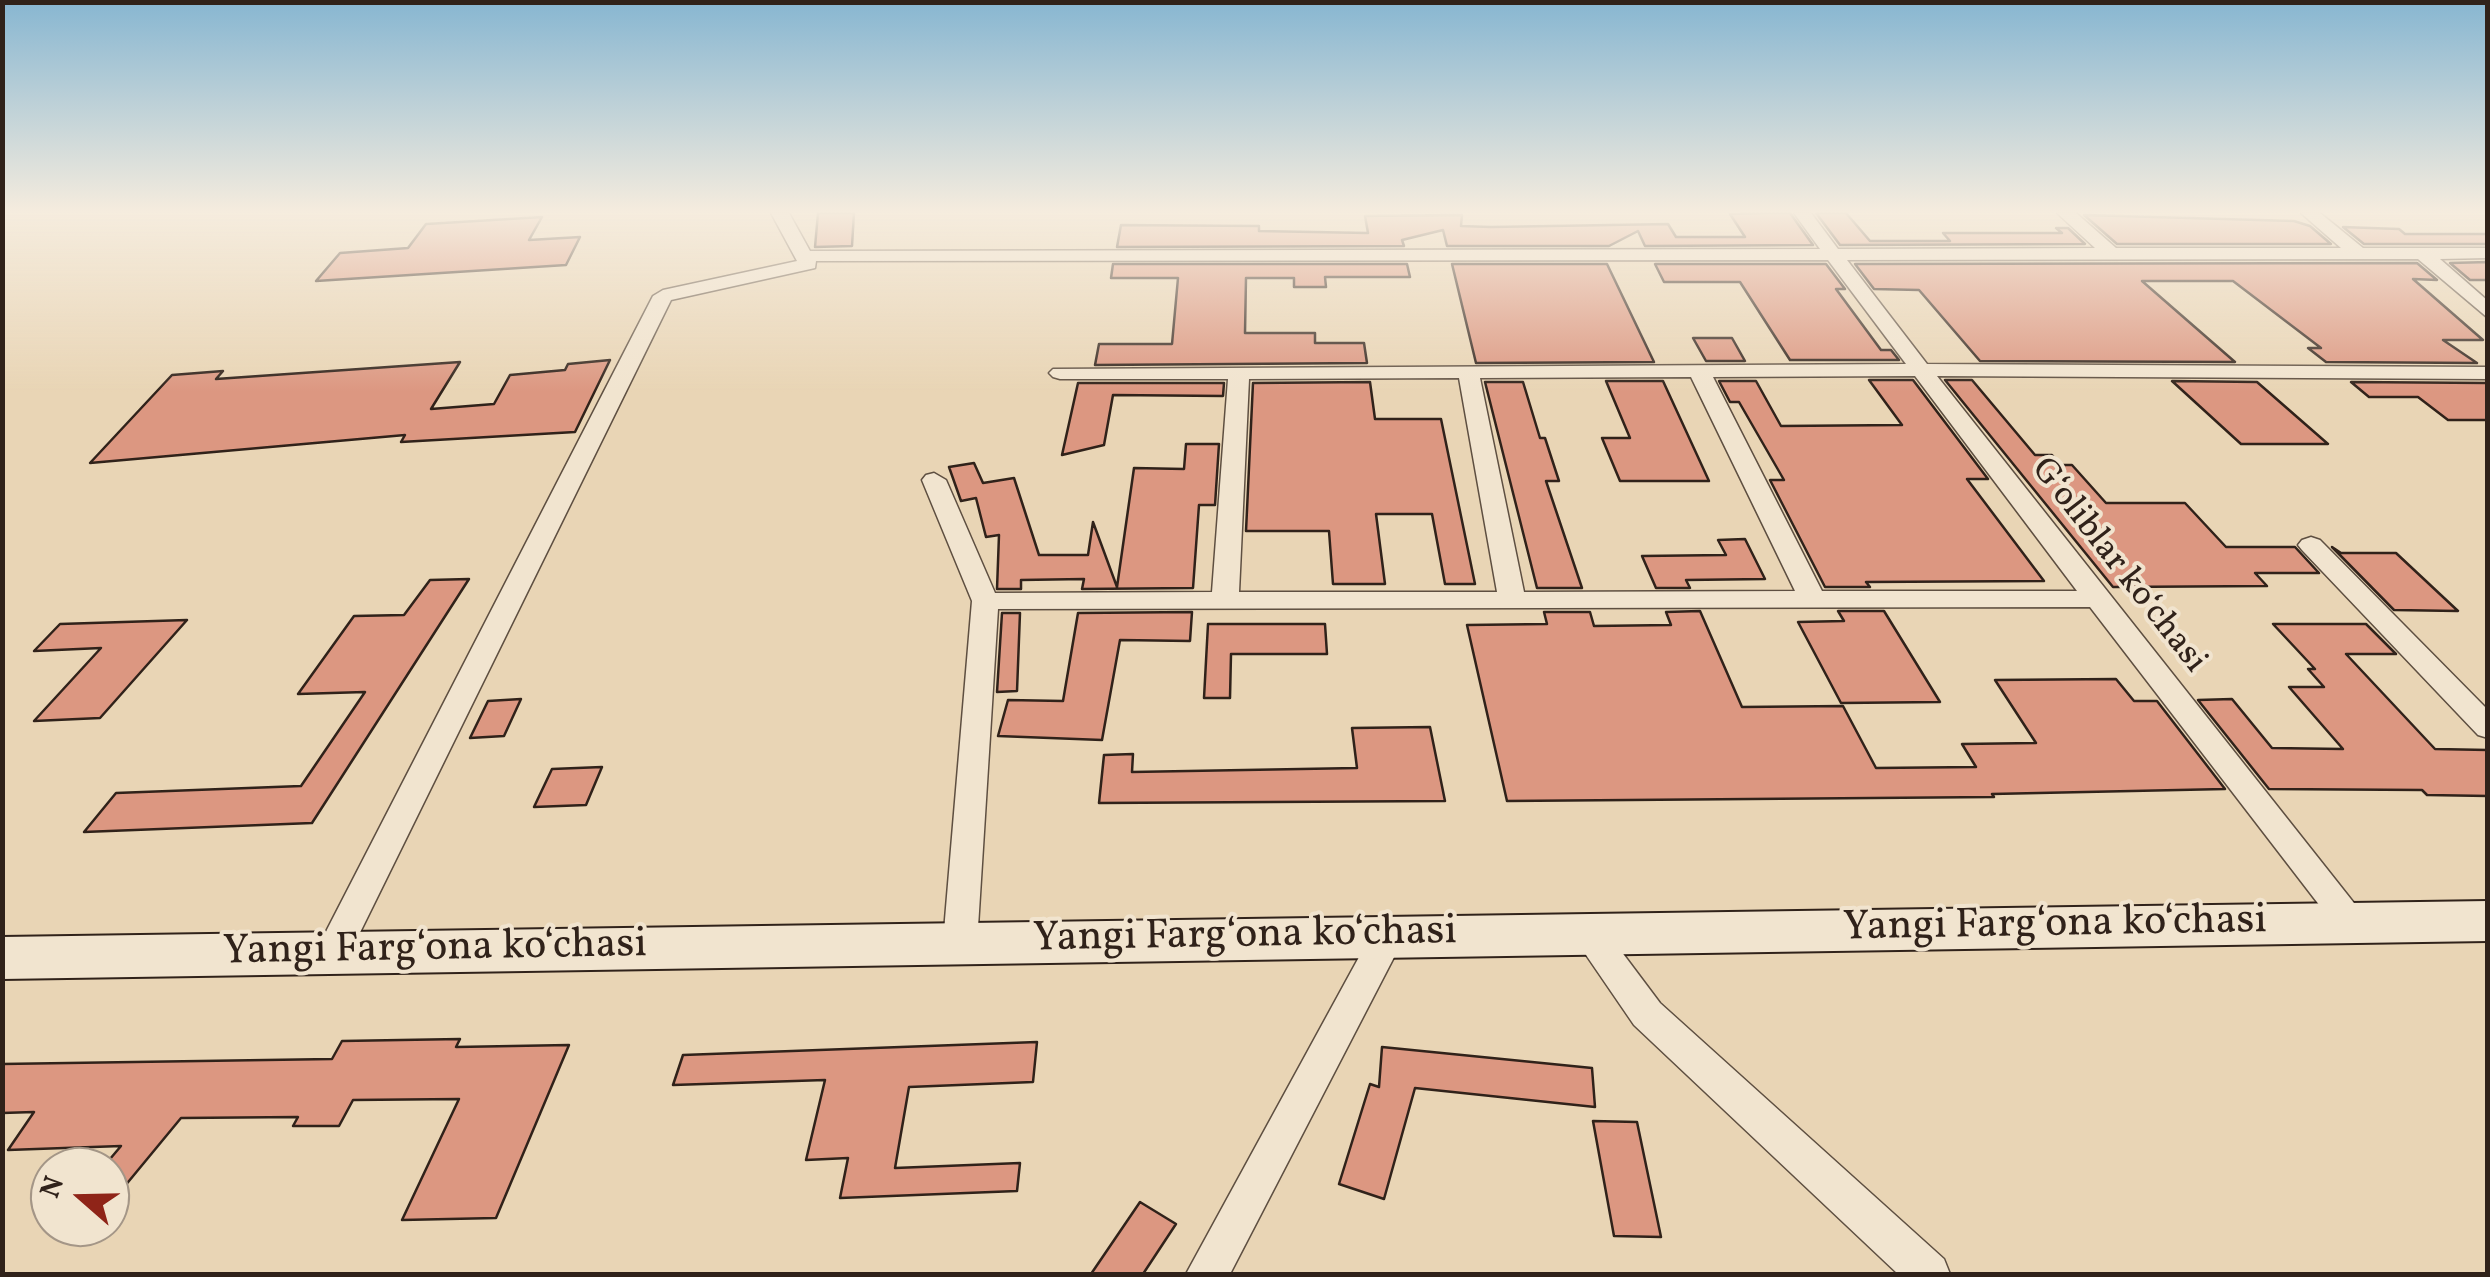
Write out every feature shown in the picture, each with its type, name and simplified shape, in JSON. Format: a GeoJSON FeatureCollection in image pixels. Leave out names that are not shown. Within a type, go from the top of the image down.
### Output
{"type":"FeatureCollection","features":[{"type":"Feature","properties":{"kind":"main road","name":"Yangi Fargʻona koʻchasi"},"geometry":{"type":"LineString","coordinates":[[2,958],[2488,921]]}},
{"type":"Feature","properties":{"kind":"street"},"geometry":{"type":"LineString","coordinates":[[333,953],[663,296],[778,273]]}},
{"type":"Feature","properties":{"kind":"street","name":"Gʻoliblar koʻchasi"},"geometry":{"type":"LineString","coordinates":[[1844,273],[2352,922]]}},
{"type":"Feature","properties":{"kind":"street"},"geometry":{"type":"LineString","coordinates":[[2445,273],[2488,312]]}},
{"type":"Feature","properties":{"kind":"street"},"geometry":{"type":"LineString","coordinates":[[1699,371],[1812,600]]}},
{"type":"Feature","properties":{"kind":"street"},"geometry":{"type":"LineString","coordinates":[[1225,600],[1240,372]]}},
{"type":"Feature","properties":{"kind":"street"},"geometry":{"type":"LineString","coordinates":[[1468,372],[1512,600]]}},
{"type":"Feature","properties":{"kind":"street"},"geometry":{"type":"LineString","coordinates":[[1060,373],[2488,373]]}},
{"type":"Feature","properties":{"kind":"street"},"geometry":{"type":"LineString","coordinates":[[934,480],[985,601],[960,942]]}},
{"type":"Feature","properties":{"kind":"street"},"geometry":{"type":"LineString","coordinates":[[2312,545],[2488,728]]}},
{"type":"Feature","properties":{"kind":"street"},"geometry":{"type":"LineString","coordinates":[[985,601],[2098,600]]}},
{"type":"Feature","properties":{"kind":"street"},"geometry":{"type":"LineString","coordinates":[[1588,933],[1647,1014],[1929,1274]]}},
{"type":"Feature","properties":{"kind":"street"},"geometry":{"type":"LineString","coordinates":[[1208,1274],[1388,936]]}},
{"type":"Feature","properties":{"kind":"building"},"geometry":{"type":"Polygon","coordinates":[[[323,273],[447,273],[316,281],[323,273]]]}},
{"type":"Feature","properties":{"kind":"building"},"geometry":{"type":"Polygon","coordinates":[[[1112,273],[1409,273],[1410,277],[1325,277],[1326,287],[1294,287],[1294,278],[1246,278],[1245,333],[1315,333],[1315,343],[1364,343],[1367,363],[1095,365],[1099,344],[1172,344],[1178,278],[1111,278],[1112,273]]]}},
{"type":"Feature","properties":{"kind":"building"},"geometry":{"type":"Polygon","coordinates":[[[1454,273],[1611,273],[1654,362],[1476,363],[1454,273]]]}},
{"type":"Feature","properties":{"kind":"building"},"geometry":{"type":"Polygon","coordinates":[[[1659,273],[1833,273],[1845,289],[1836,289],[1881,350],[1891,350],[1899,360],[1790,360],[1740,282],[1664,282],[1659,273]]]}},
{"type":"Feature","properties":{"kind":"building"},"geometry":{"type":"Polygon","coordinates":[[[1862,273],[2428,273],[2437,280],[2413,279],[2483,340],[2443,340],[2477,363],[2326,362],[2308,348],[2321,348],[2233,281],[2142,281],[2235,362],[1980,361],[1919,290],[1874,289],[1862,273]]]}},
{"type":"Feature","properties":{"kind":"building"},"geometry":{"type":"Polygon","coordinates":[[[2461,273],[2488,273],[2488,280],[2470,280],[2461,273]]]}},
{"type":"Feature","properties":{"kind":"building"},"geometry":{"type":"Polygon","coordinates":[[[1693,338],[1732,338],[1745,361],[1706,361],[1693,338]]]}},
{"type":"Feature","properties":{"kind":"building"},"geometry":{"type":"Polygon","coordinates":[[[610,360],[575,432],[401,442],[405,435],[90,463],[172,375],[223,371],[216,379],[460,362],[431,409],[494,404],[510,375],[565,370],[568,364],[610,360]]]}},
{"type":"Feature","properties":{"kind":"building"},"geometry":{"type":"Polygon","coordinates":[[[1869,380],[1913,380],[1988,479],[1967,479],[2044,581],[1866,582],[1870,587],[1825,587],[1770,480],[1784,480],[1739,402],[1730,402],[1719,381],[1756,381],[1781,426],[1902,425],[1869,380]]]}},
{"type":"Feature","properties":{"kind":"building"},"geometry":{"type":"Polygon","coordinates":[[[1945,380],[1972,380],[2035,455],[2052,455],[2061,465],[2072,465],[2106,503],[2185,503],[2226,547],[2295,547],[2319,573],[2255,573],[2267,586],[2113,587],[1945,380]]]}},
{"type":"Feature","properties":{"kind":"building"},"geometry":{"type":"Polygon","coordinates":[[[1606,381],[1663,381],[1709,481],[1620,481],[1602,438],[1630,438],[1606,381]]]}},
{"type":"Feature","properties":{"kind":"building"},"geometry":{"type":"Polygon","coordinates":[[[2172,381],[2257,382],[2328,444],[2241,444],[2172,381]]]}},
{"type":"Feature","properties":{"kind":"building"},"geometry":{"type":"Polygon","coordinates":[[[1370,382],[1375,419],[1441,419],[1475,584],[1445,584],[1432,514],[1376,514],[1385,584],[1333,584],[1329,531],[1246,531],[1253,383],[1370,382]]]}},
{"type":"Feature","properties":{"kind":"building"},"geometry":{"type":"Polygon","coordinates":[[[1485,382],[1523,382],[1540,438],[1545,438],[1559,481],[1546,481],[1582,588],[1537,588],[1485,382]]]}},
{"type":"Feature","properties":{"kind":"building"},"geometry":{"type":"Polygon","coordinates":[[[2351,382],[2488,383],[2488,420],[2448,420],[2418,397],[2369,397],[2351,382]]]}},
{"type":"Feature","properties":{"kind":"building"},"geometry":{"type":"Polygon","coordinates":[[[1078,383],[1224,383],[1223,396],[1113,395],[1104,445],[1062,455],[1078,383]]]}},
{"type":"Feature","properties":{"kind":"building"},"geometry":{"type":"Polygon","coordinates":[[[1186,444],[1219,444],[1215,505],[1199,505],[1193,588],[1082,589],[1084,579],[1021,580],[1021,589],[997,589],[999,535],[986,537],[976,498],[961,501],[949,467],[974,463],[983,483],[1014,478],[1039,555],[1088,555],[1093,522],[1117,587],[1134,468],[1184,469],[1186,444]]]}},
{"type":"Feature","properties":{"kind":"building"},"geometry":{"type":"Polygon","coordinates":[[[1745,539],[1765,579],[1686,580],[1690,588],[1656,588],[1642,556],[1726,555],[1718,540],[1745,539]]]}},
{"type":"Feature","properties":{"kind":"building"},"geometry":{"type":"Polygon","coordinates":[[[2332,547],[2341,553],[2396,553],[2458,611],[2394,610],[2332,547]]]}},
{"type":"Feature","properties":{"kind":"building"},"geometry":{"type":"Polygon","coordinates":[[[469,579],[312,823],[84,832],[116,793],[301,786],[365,692],[298,694],[354,616],[404,615],[430,580],[469,579]]]}},
{"type":"Feature","properties":{"kind":"building"},"geometry":{"type":"Polygon","coordinates":[[[1700,611],[1742,707],[1843,706],[1876,768],[1976,767],[1962,744],[2036,743],[1995,680],[2116,679],[2134,701],[2157,701],[2225,789],[1992,794],[1994,797],[1507,801],[1467,625],[1547,624],[1544,612],[1590,612],[1594,626],[1671,625],[1666,612],[1700,611]]]}},
{"type":"Feature","properties":{"kind":"building"},"geometry":{"type":"Polygon","coordinates":[[[1838,611],[1884,611],[1940,702],[1841,703],[1798,622],[1844,621],[1838,611]]]}},
{"type":"Feature","properties":{"kind":"building"},"geometry":{"type":"Polygon","coordinates":[[[1192,612],[1190,641],[1120,640],[1102,740],[998,736],[1008,700],[1063,701],[1078,613],[1192,612]]]}},
{"type":"Feature","properties":{"kind":"building"},"geometry":{"type":"Polygon","coordinates":[[[1002,613],[1020,613],[1017,691],[997,692],[1002,613]]]}},
{"type":"Feature","properties":{"kind":"building"},"geometry":{"type":"Polygon","coordinates":[[[187,620],[100,718],[34,721],[101,648],[34,651],[60,624],[187,620]]]}},
{"type":"Feature","properties":{"kind":"building"},"geometry":{"type":"Polygon","coordinates":[[[1208,624],[1325,624],[1327,654],[1231,654],[1230,698],[1204,698],[1208,624]]]}},
{"type":"Feature","properties":{"kind":"building"},"geometry":{"type":"Polygon","coordinates":[[[2273,624],[2366,624],[2396,654],[2346,654],[2435,749],[2488,750],[2488,796],[2427,795],[2422,790],[2269,789],[2198,700],[2232,699],[2272,748],[2343,749],[2289,687],[2324,687],[2308,669],[2315,669],[2273,624]]]}},
{"type":"Feature","properties":{"kind":"building"},"geometry":{"type":"Polygon","coordinates":[[[521,699],[504,736],[470,738],[488,701],[521,699]]]}},
{"type":"Feature","properties":{"kind":"building"},"geometry":{"type":"Polygon","coordinates":[[[1430,727],[1445,801],[1099,803],[1104,755],[1133,754],[1132,772],[1357,768],[1352,728],[1430,727]]]}},
{"type":"Feature","properties":{"kind":"building"},"geometry":{"type":"Polygon","coordinates":[[[602,767],[586,805],[534,807],[552,769],[602,767]]]}},
{"type":"Feature","properties":{"kind":"building"},"geometry":{"type":"Polygon","coordinates":[[[460,1039],[456,1047],[569,1045],[496,1218],[402,1220],[459,1099],[353,1100],[339,1126],[293,1126],[298,1117],[181,1118],[130,1180],[130,1147],[8,1150],[34,1112],[2,1113],[2,1064],[332,1059],[342,1041],[460,1039]]]}},
{"type":"Feature","properties":{"kind":"building"},"geometry":{"type":"Polygon","coordinates":[[[1037,1042],[1033,1082],[909,1087],[895,1168],[1020,1163],[1017,1191],[840,1198],[848,1158],[806,1160],[825,1080],[673,1085],[683,1055],[1037,1042]]]}},
{"type":"Feature","properties":{"kind":"building"},"geometry":{"type":"Polygon","coordinates":[[[1382,1047],[1592,1068],[1595,1107],[1415,1088],[1384,1199],[1339,1184],[1370,1084],[1379,1087],[1382,1047]]]}},
{"type":"Feature","properties":{"kind":"building"},"geometry":{"type":"Polygon","coordinates":[[[1593,1121],[1637,1122],[1661,1237],[1614,1236],[1593,1121]]]}},
{"type":"Feature","properties":{"kind":"building"},"geometry":{"type":"Polygon","coordinates":[[[1140,1202],[1176,1224],[1143,1274],[1091,1274],[1140,1202]]]}}]}
